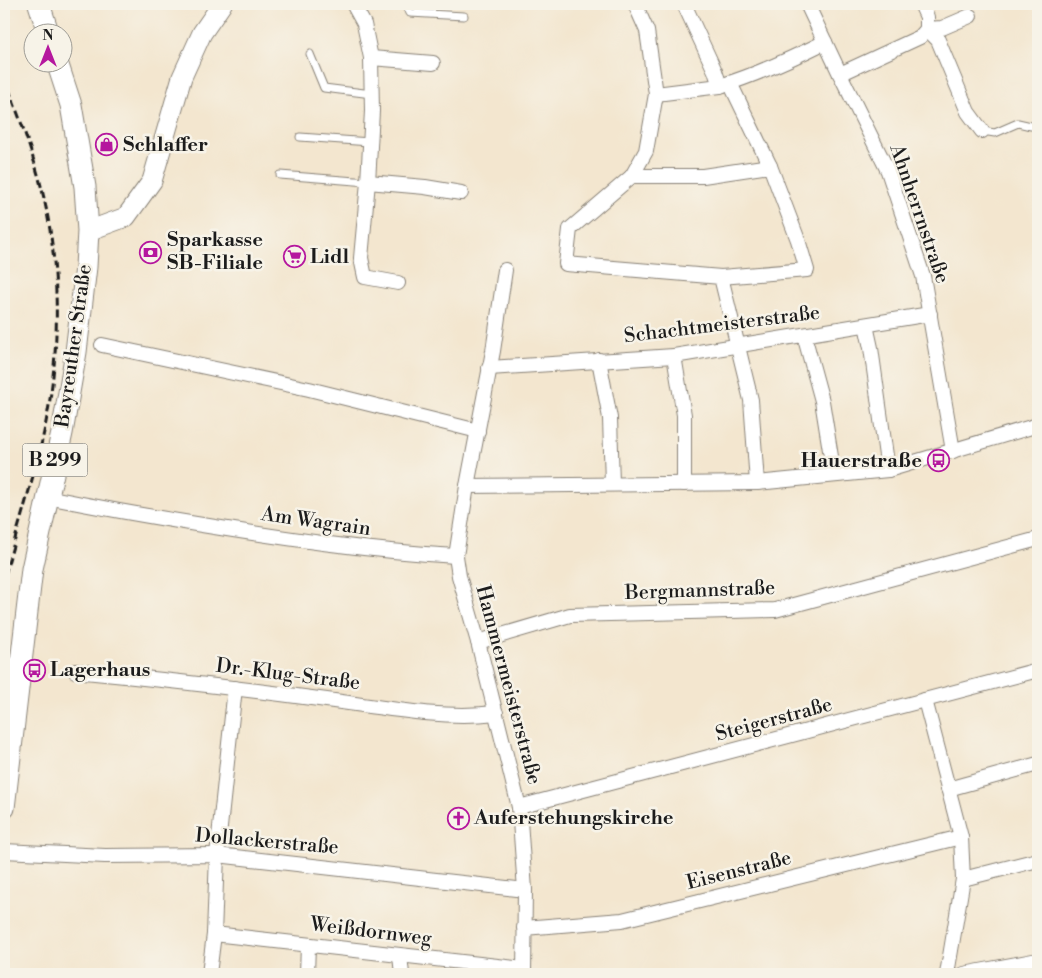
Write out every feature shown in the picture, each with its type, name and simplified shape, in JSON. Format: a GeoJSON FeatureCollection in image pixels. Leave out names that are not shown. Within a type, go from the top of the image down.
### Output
{"type":"FeatureCollection","features":[{"type":"Feature","properties":{"kind":"main road"},"geometry":{"type":"LineString","coordinates":[[39,4],[45,22]]}},
{"type":"Feature","properties":{"kind":"main road","name":"Bayreuther Straße"},"geometry":{"type":"LineString","coordinates":[[4,808],[32,569],[62,433],[76,352],[86,267],[88,231],[84,187],[71,105],[60,72]]}},
{"type":"Feature","properties":{"kind":"street"},"geometry":{"type":"LineString","coordinates":[[88,231],[126,217],[152,182],[182,77],[202,33],[222,4]]}},
{"type":"Feature","properties":{"kind":"street"},"geometry":{"type":"LineString","coordinates":[[353,4],[364,24],[371,58],[370,142],[361,258],[365,277],[398,283]]}},
{"type":"Feature","properties":{"kind":"street"},"geometry":{"type":"LineString","coordinates":[[635,4],[647,31],[656,94],[646,151],[632,176],[570,228],[566,264],[721,277],[807,270],[798,240],[770,166],[725,84],[715,71],[684,4]]}},
{"type":"Feature","properties":{"kind":"street","name":"Ahnherrnstraße"},"geometry":{"type":"LineString","coordinates":[[807,4],[888,171],[923,276],[953,451]]}},
{"type":"Feature","properties":{"kind":"street"},"geometry":{"type":"LineString","coordinates":[[840,74],[920,37],[927,29],[927,17],[921,4]]}},
{"type":"Feature","properties":{"kind":"street"},"geometry":{"type":"LineString","coordinates":[[927,29],[942,28],[970,16]]}},
{"type":"Feature","properties":{"kind":"street"},"geometry":{"type":"LineString","coordinates":[[927,29],[938,40],[968,112],[982,131]]}},
{"type":"Feature","properties":{"kind":"street"},"geometry":{"type":"LineString","coordinates":[[656,94],[725,84],[760,72],[825,42]]}},
{"type":"Feature","properties":{"kind":"street"},"geometry":{"type":"LineString","coordinates":[[371,58],[433,63]]}},
{"type":"Feature","properties":{"kind":"street"},"geometry":{"type":"LineString","coordinates":[[632,176],[703,176],[770,166]]}},
{"type":"Feature","properties":{"kind":"street"},"geometry":{"type":"LineString","coordinates":[[368,182],[425,187],[461,193]]}},
{"type":"Feature","properties":{"kind":"street"},"geometry":{"type":"LineString","coordinates":[[456,556],[467,486],[493,351],[505,270]]}},
{"type":"Feature","properties":{"kind":"street"},"geometry":{"type":"LineString","coordinates":[[721,277],[751,400],[756,483]]}},
{"type":"Feature","properties":{"kind":"street","name":"Schachtmeisterstraße"},"geometry":{"type":"LineString","coordinates":[[489,368],[674,356],[930,314]]}},
{"type":"Feature","properties":{"kind":"street"},"geometry":{"type":"LineString","coordinates":[[866,325],[888,470]]}},
{"type":"Feature","properties":{"kind":"street"},"geometry":{"type":"LineString","coordinates":[[804,336],[822,401],[834,475]]}},
{"type":"Feature","properties":{"kind":"street"},"geometry":{"type":"LineString","coordinates":[[102,345],[309,389],[478,431]]}},
{"type":"Feature","properties":{"kind":"street"},"geometry":{"type":"LineString","coordinates":[[674,356],[684,415],[684,484]]}},
{"type":"Feature","properties":{"kind":"street"},"geometry":{"type":"LineString","coordinates":[[599,360],[610,418],[612,484]]}},
{"type":"Feature","properties":{"kind":"street"},"geometry":{"type":"LineString","coordinates":[[467,486],[756,483],[888,470],[1038,425]]}},
{"type":"Feature","properties":{"kind":"street","name":"Am Wagrain"},"geometry":{"type":"LineString","coordinates":[[47,496],[102,508],[292,540],[400,553],[456,556]]}},
{"type":"Feature","properties":{"kind":"street","name":"Bergmannstraße"},"geometry":{"type":"LineString","coordinates":[[478,642],[570,615],[775,610],[1038,539]]}},
{"type":"Feature","properties":{"kind":"street","name":"Hammermeisterstraße"},"geometry":{"type":"LineString","coordinates":[[456,556],[459,576],[478,642],[519,807],[525,890],[524,972]]}},
{"type":"Feature","properties":{"kind":"street","name":"Steigerstraße"},"geometry":{"type":"LineString","coordinates":[[519,807],[1038,670]]}},
{"type":"Feature","properties":{"kind":"street","name":"Dr.-Klug-Straße"},"geometry":{"type":"LineString","coordinates":[[75,671],[235,688],[437,714],[474,716],[496,713]]}},
{"type":"Feature","properties":{"kind":"street"},"geometry":{"type":"LineString","coordinates":[[210,974],[214,934],[217,855],[235,688]]}},
{"type":"Feature","properties":{"kind":"street"},"geometry":{"type":"LineString","coordinates":[[925,700],[961,837],[963,879],[947,974]]}},
{"type":"Feature","properties":{"kind":"street"},"geometry":{"type":"LineString","coordinates":[[948,789],[1038,764]]}},
{"type":"Feature","properties":{"kind":"street","name":"Eisenstraße"},"geometry":{"type":"LineString","coordinates":[[524,928],[622,920],[961,837]]}},
{"type":"Feature","properties":{"kind":"street","name":"Dollackerstraße"},"geometry":{"type":"LineString","coordinates":[[4,851],[105,856],[217,855],[525,890]]}},
{"type":"Feature","properties":{"kind":"street"},"geometry":{"type":"LineString","coordinates":[[963,879],[1038,860]]}},
{"type":"Feature","properties":{"kind":"street","name":"Weißdornweg"},"geometry":{"type":"LineString","coordinates":[[214,934],[524,972]]}},
{"type":"Feature","properties":{"kind":"street"},"geometry":{"type":"LineString","coordinates":[[307,974],[308,945]]}},
{"type":"Feature","properties":{"kind":"street"},"geometry":{"type":"LineString","coordinates":[[400,956],[402,974]]}},
{"type":"Feature","properties":{"kind":"street"},"geometry":{"type":"LineString","coordinates":[[964,974],[1038,960]]}},
{"type":"Feature","properties":{"kind":"lane"},"geometry":{"type":"LineString","coordinates":[[406,4],[410,13],[464,16]]}},
{"type":"Feature","properties":{"kind":"lane"},"geometry":{"type":"LineString","coordinates":[[310,54],[324,88],[372,94]]}},
{"type":"Feature","properties":{"kind":"lane"},"geometry":{"type":"LineString","coordinates":[[982,131],[995,133],[1018,123],[1031,126]]}},
{"type":"Feature","properties":{"kind":"lane"},"geometry":{"type":"LineString","coordinates":[[300,137],[370,142]]}},
{"type":"Feature","properties":{"kind":"lane"},"geometry":{"type":"LineString","coordinates":[[280,175],[368,182]]}},
{"type":"Feature","properties":{"kind":"railway"},"geometry":{"type":"LineString","coordinates":[[4,77],[42,188],[54,257],[56,293],[54,363],[44,432],[4,578]]}},
{"type":"Feature","properties":{"kind":"place","name":"Schlaffer"},"geometry":{"type":"Point","coordinates":[107,145]}},
{"type":"Feature","properties":{"kind":"place","name":"Sparkasse SB-Filiale"},"geometry":{"type":"Point","coordinates":[151,252]}},
{"type":"Feature","properties":{"kind":"place","name":"Lidl"},"geometry":{"type":"Point","coordinates":[294,257]}},
{"type":"Feature","properties":{"kind":"place","name":"Hauerstraße"},"geometry":{"type":"Point","coordinates":[938,461]}},
{"type":"Feature","properties":{"kind":"place","name":"Lagerhaus"},"geometry":{"type":"Point","coordinates":[34,670]}},
{"type":"Feature","properties":{"kind":"place","name":"Auferstehungskirche"},"geometry":{"type":"Point","coordinates":[458,818]}}]}
